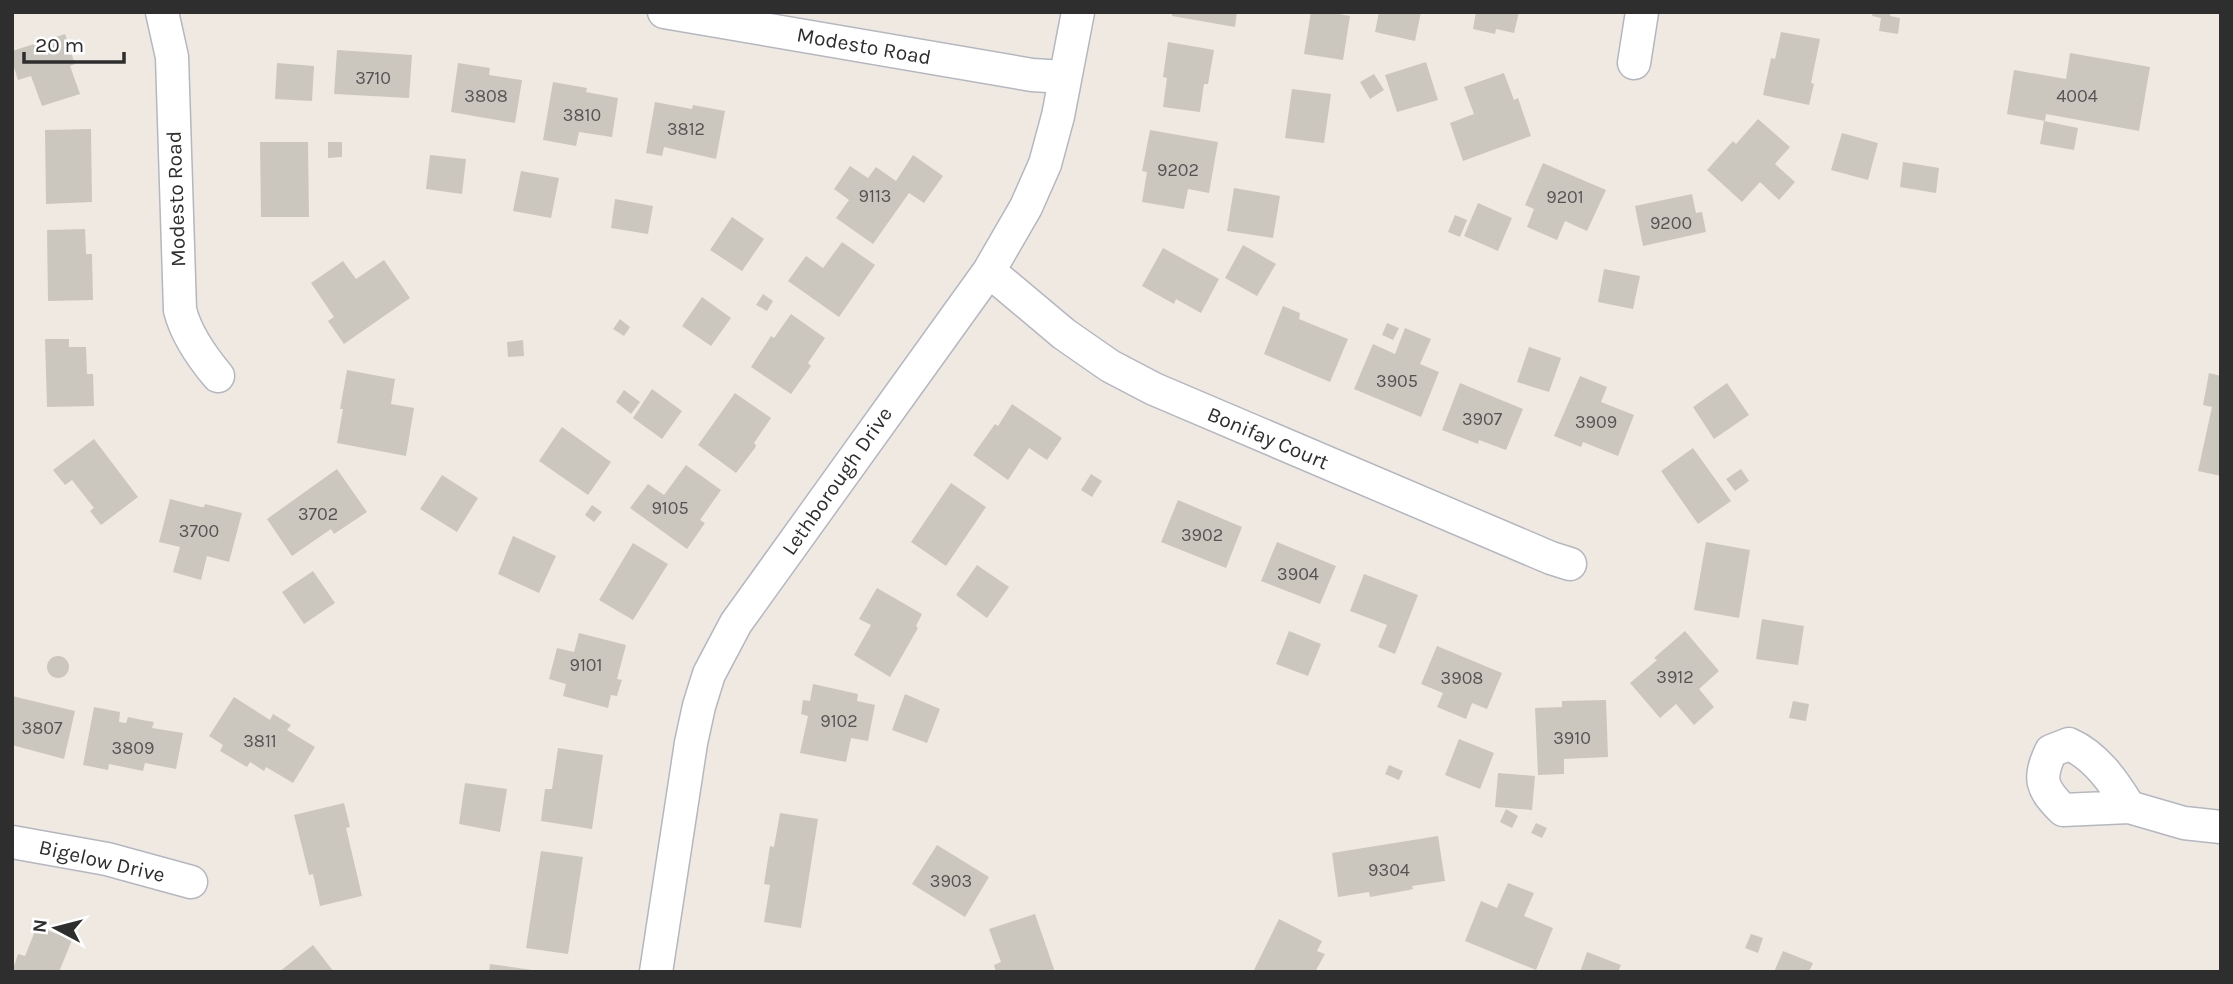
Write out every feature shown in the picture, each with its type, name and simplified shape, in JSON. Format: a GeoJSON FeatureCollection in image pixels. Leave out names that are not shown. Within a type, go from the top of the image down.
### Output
{"type":"FeatureCollection","features":[{"type":"Feature","properties":{"kind":"street","name":"Modesto Road"},"geometry":{"type":"LineString","coordinates":[[163,12],[172,57],[180,310],[182,320],[205,360],[218,376]]}},
{"type":"Feature","properties":{"kind":"street","name":"Modesto Road"},"geometry":{"type":"LineString","coordinates":[[664,12],[1032,75],[1064,77]]}},
{"type":"Feature","properties":{"kind":"street","name":"Lethborough Drive"},"geometry":{"type":"LineString","coordinates":[[656,972],[691,743],[709,674],[736,623],[989,271],[1026,207],[1045,164],[1058,116],[1078,12]]}},
{"type":"Feature","properties":{"kind":"street"},"geometry":{"type":"LineString","coordinates":[[1633,63],[1642,12]]}},
{"type":"Feature","properties":{"kind":"street","name":"Bonifay Court"},"geometry":{"type":"LineString","coordinates":[[989,271],[1064,334],[1110,366],[1154,389],[1570,564]]}},
{"type":"Feature","properties":{"kind":"street"},"geometry":{"type":"LineString","coordinates":[[2129,807],[2184,823],[2221,827]]}},
{"type":"Feature","properties":{"kind":"street","name":"Bigelow Drive"},"geometry":{"type":"LineString","coordinates":[[12,842],[107,859],[191,882]]}},
{"type":"Feature","properties":{"kind":"building"},"geometry":{"type":"Polygon","coordinates":[[[1172,12],[1237,12],[1235,27],[1172,16],[1172,12]]]}},
{"type":"Feature","properties":{"kind":"building"},"geometry":{"type":"Polygon","coordinates":[[[1311,12],[1350,16],[1343,60],[1304,54],[1311,12]]]}},
{"type":"Feature","properties":{"kind":"building"},"geometry":{"type":"Polygon","coordinates":[[[1379,12],[1421,12],[1415,41],[1375,32],[1379,12]]]}},
{"type":"Feature","properties":{"kind":"building"},"geometry":{"type":"Polygon","coordinates":[[[1476,12],[1519,12],[1514,33],[1496,29],[1495,34],[1473,29],[1476,12]]]}},
{"type":"Feature","properties":{"kind":"building"},"geometry":{"type":"Polygon","coordinates":[[[1873,12],[1891,12],[1890,16],[1900,18],[1898,34],[1879,31],[1881,18],[1872,16],[1873,12]]]}},
{"type":"Feature","properties":{"kind":"building"},"geometry":{"type":"Polygon","coordinates":[[[1781,32],[1820,39],[1809,105],[1763,95],[1771,58],[1775,59],[1781,32]]]}},
{"type":"Feature","properties":{"kind":"building"},"geometry":{"type":"Polygon","coordinates":[[[65,34],[75,64],[70,66],[80,94],[42,106],[31,76],[18,80],[12,51],[65,34]]]}},
{"type":"Feature","properties":{"kind":"building"},"geometry":{"type":"Polygon","coordinates":[[[1168,42],[1214,50],[1208,84],[1204,84],[1200,112],[1163,107],[1167,78],[1163,77],[1168,42]]]}},
{"type":"Feature","properties":{"kind":"building"},"geometry":{"type":"Polygon","coordinates":[[[337,50],[412,55],[409,98],[334,94],[337,50]]]}},
{"type":"Feature","properties":{"kind":"building"},"geometry":{"type":"Polygon","coordinates":[[[2070,53],[2150,67],[2139,131],[2046,114],[2045,121],[2007,114],[2014,70],[2066,79],[2070,53]]]}},
{"type":"Feature","properties":{"kind":"building"},"geometry":{"type":"Polygon","coordinates":[[[1426,62],[1438,100],[1397,112],[1385,75],[1426,62]]]}},
{"type":"Feature","properties":{"kind":"building"},"geometry":{"type":"Polygon","coordinates":[[[277,63],[314,66],[312,101],[275,99],[277,63]]]}},
{"type":"Feature","properties":{"kind":"building"},"geometry":{"type":"Polygon","coordinates":[[[458,63],[490,68],[489,75],[522,80],[515,123],[451,112],[458,63]]]}},
{"type":"Feature","properties":{"kind":"building"},"geometry":{"type":"Polygon","coordinates":[[[1504,73],[1514,100],[1518,98],[1531,136],[1463,161],[1450,123],[1474,114],[1464,87],[1504,73]]]}},
{"type":"Feature","properties":{"kind":"building"},"geometry":{"type":"Polygon","coordinates":[[[1374,74],[1384,90],[1370,99],[1360,82],[1374,74]]]}},
{"type":"Feature","properties":{"kind":"building"},"geometry":{"type":"Polygon","coordinates":[[[553,82],[587,88],[586,92],[618,98],[612,137],[579,132],[576,146],[543,140],[553,82]]]}},
{"type":"Feature","properties":{"kind":"building"},"geometry":{"type":"Polygon","coordinates":[[[1292,89],[1331,94],[1324,143],[1285,138],[1292,89]]]}},
{"type":"Feature","properties":{"kind":"building"},"geometry":{"type":"Polygon","coordinates":[[[655,102],[692,109],[693,105],[725,111],[716,159],[664,147],[662,156],[646,153],[655,102]]]}},
{"type":"Feature","properties":{"kind":"building"},"geometry":{"type":"Polygon","coordinates":[[[1758,119],[1790,147],[1775,164],[1795,182],[1779,200],[1760,182],[1742,202],[1707,170],[1733,141],[1736,144],[1758,119]]]}},
{"type":"Feature","properties":{"kind":"building"},"geometry":{"type":"Polygon","coordinates":[[[2044,121],[2078,128],[2074,150],[2040,144],[2044,121]]]}},
{"type":"Feature","properties":{"kind":"building"},"geometry":{"type":"Polygon","coordinates":[[[91,129],[92,202],[46,204],[45,130],[91,129]]]}},
{"type":"Feature","properties":{"kind":"building"},"geometry":{"type":"Polygon","coordinates":[[[1150,130],[1218,142],[1209,193],[1188,189],[1184,209],[1142,202],[1147,172],[1142,171],[1150,130]]]}},
{"type":"Feature","properties":{"kind":"building"},"geometry":{"type":"Polygon","coordinates":[[[1842,133],[1878,143],[1868,180],[1831,170],[1842,133]]]}},
{"type":"Feature","properties":{"kind":"building"},"geometry":{"type":"Polygon","coordinates":[[[260,142],[308,142],[309,217],[261,217],[260,142]]]}},
{"type":"Feature","properties":{"kind":"building"},"geometry":{"type":"Polygon","coordinates":[[[328,142],[342,142],[342,157],[328,158],[328,142]]]}},
{"type":"Feature","properties":{"kind":"building"},"geometry":{"type":"Polygon","coordinates":[[[430,155],[466,159],[462,194],[426,189],[430,155]]]}},
{"type":"Feature","properties":{"kind":"building"},"geometry":{"type":"Polygon","coordinates":[[[913,155],[943,176],[924,203],[909,193],[873,244],[836,218],[849,200],[834,189],[850,166],[868,178],[876,167],[896,181],[913,155]]]}},
{"type":"Feature","properties":{"kind":"building"},"geometry":{"type":"Polygon","coordinates":[[[1903,162],[1939,168],[1936,193],[1900,187],[1903,162]]]}},
{"type":"Feature","properties":{"kind":"building"},"geometry":{"type":"Polygon","coordinates":[[[1543,163],[1606,190],[1587,231],[1565,221],[1557,240],[1527,227],[1534,209],[1525,205],[1543,163]]]}},
{"type":"Feature","properties":{"kind":"building"},"geometry":{"type":"Polygon","coordinates":[[[521,171],[559,178],[551,218],[513,211],[521,171]]]}},
{"type":"Feature","properties":{"kind":"building"},"geometry":{"type":"Polygon","coordinates":[[[1234,188],[1280,196],[1273,238],[1227,231],[1234,188]]]}},
{"type":"Feature","properties":{"kind":"building"},"geometry":{"type":"Polygon","coordinates":[[[1692,194],[1696,213],[1702,212],[1706,232],[1643,246],[1635,206],[1692,194]]]}},
{"type":"Feature","properties":{"kind":"building"},"geometry":{"type":"Polygon","coordinates":[[[615,199],[653,206],[648,234],[611,228],[615,199]]]}},
{"type":"Feature","properties":{"kind":"building"},"geometry":{"type":"Polygon","coordinates":[[[1478,203],[1512,218],[1498,251],[1464,236],[1478,203]]]}},
{"type":"Feature","properties":{"kind":"building"},"geometry":{"type":"Polygon","coordinates":[[[1455,215],[1467,220],[1460,237],[1448,232],[1455,215]]]}},
{"type":"Feature","properties":{"kind":"building"},"geometry":{"type":"Polygon","coordinates":[[[732,217],[764,239],[742,271],[710,250],[732,217]]]}},
{"type":"Feature","properties":{"kind":"building"},"geometry":{"type":"Polygon","coordinates":[[[85,229],[86,254],[92,254],[93,300],[48,301],[47,230],[85,229]]]}},
{"type":"Feature","properties":{"kind":"building"},"geometry":{"type":"Polygon","coordinates":[[[842,242],[875,265],[839,317],[788,281],[806,256],[823,268],[842,242]]]}},
{"type":"Feature","properties":{"kind":"building"},"geometry":{"type":"Polygon","coordinates":[[[1243,245],[1276,264],[1257,296],[1225,278],[1243,245]]]}},
{"type":"Feature","properties":{"kind":"building"},"geometry":{"type":"Polygon","coordinates":[[[1163,248],[1219,279],[1201,313],[1176,299],[1174,304],[1142,286],[1163,248]]]}},
{"type":"Feature","properties":{"kind":"building"},"geometry":{"type":"Polygon","coordinates":[[[384,260],[410,298],[344,344],[328,321],[334,317],[311,283],[343,261],[356,279],[384,260]]]}},
{"type":"Feature","properties":{"kind":"building"},"geometry":{"type":"Polygon","coordinates":[[[1604,269],[1640,276],[1633,309],[1598,302],[1604,269]]]}},
{"type":"Feature","properties":{"kind":"building"},"geometry":{"type":"Polygon","coordinates":[[[763,294],[773,301],[767,311],[756,305],[763,294]]]}},
{"type":"Feature","properties":{"kind":"building"},"geometry":{"type":"Polygon","coordinates":[[[702,297],[731,318],[711,346],[682,326],[702,297]]]}},
{"type":"Feature","properties":{"kind":"building"},"geometry":{"type":"Polygon","coordinates":[[[1283,306],[1300,313],[1299,319],[1348,339],[1330,382],[1264,354],[1283,306]]]}},
{"type":"Feature","properties":{"kind":"building"},"geometry":{"type":"Polygon","coordinates":[[[791,314],[825,338],[808,363],[811,366],[791,394],[751,367],[771,336],[774,338],[791,314]]]}},
{"type":"Feature","properties":{"kind":"building"},"geometry":{"type":"Polygon","coordinates":[[[620,319],[630,327],[624,336],[613,329],[620,319]]]}},
{"type":"Feature","properties":{"kind":"building"},"geometry":{"type":"Polygon","coordinates":[[[1387,323],[1399,328],[1393,340],[1382,335],[1387,323]]]}},
{"type":"Feature","properties":{"kind":"building"},"geometry":{"type":"Polygon","coordinates":[[[1405,328],[1431,339],[1420,364],[1439,372],[1421,417],[1354,389],[1373,344],[1395,354],[1405,328]]]}},
{"type":"Feature","properties":{"kind":"building"},"geometry":{"type":"Polygon","coordinates":[[[45,339],[69,339],[69,347],[86,347],[87,374],[93,374],[94,406],[47,407],[45,339]]]}},
{"type":"Feature","properties":{"kind":"building"},"geometry":{"type":"Polygon","coordinates":[[[523,340],[524,356],[508,357],[507,342],[523,340]]]}},
{"type":"Feature","properties":{"kind":"building"},"geometry":{"type":"Polygon","coordinates":[[[1529,347],[1561,358],[1549,392],[1517,382],[1529,347]]]}},
{"type":"Feature","properties":{"kind":"building"},"geometry":{"type":"Polygon","coordinates":[[[347,370],[395,379],[391,404],[414,408],[406,456],[337,443],[347,370]]]}},
{"type":"Feature","properties":{"kind":"building"},"geometry":{"type":"Polygon","coordinates":[[[2209,373],[2221,376],[2221,476],[2198,471],[2212,407],[2203,405],[2209,373]]]}},
{"type":"Feature","properties":{"kind":"building"},"geometry":{"type":"Polygon","coordinates":[[[1580,376],[1607,387],[1601,402],[1634,415],[1618,456],[1583,442],[1581,447],[1554,436],[1580,376]]]}},
{"type":"Feature","properties":{"kind":"building"},"geometry":{"type":"Polygon","coordinates":[[[1460,383],[1523,409],[1506,450],[1479,440],[1478,444],[1442,430],[1460,383]]]}},
{"type":"Feature","properties":{"kind":"building"},"geometry":{"type":"Polygon","coordinates":[[[1727,383],[1749,415],[1714,439],[1693,407],[1727,383]]]}},
{"type":"Feature","properties":{"kind":"building"},"geometry":{"type":"Polygon","coordinates":[[[652,389],[682,411],[662,439],[633,418],[652,389]]]}},
{"type":"Feature","properties":{"kind":"building"},"geometry":{"type":"Polygon","coordinates":[[[624,390],[640,402],[631,414],[616,402],[624,390]]]}},
{"type":"Feature","properties":{"kind":"building"},"geometry":{"type":"Polygon","coordinates":[[[735,393],[771,418],[754,443],[755,448],[736,473],[698,445],[735,393]]]}},
{"type":"Feature","properties":{"kind":"building"},"geometry":{"type":"Polygon","coordinates":[[[1012,404],[1062,438],[1047,460],[1029,448],[1008,480],[973,455],[995,424],[998,426],[1012,404]]]}},
{"type":"Feature","properties":{"kind":"building"},"geometry":{"type":"Polygon","coordinates":[[[562,427],[611,462],[588,495],[539,461],[562,427]]]}},
{"type":"Feature","properties":{"kind":"building"},"geometry":{"type":"Polygon","coordinates":[[[94,439],[138,497],[101,525],[90,511],[94,508],[72,480],[65,485],[53,470],[94,439]]]}},
{"type":"Feature","properties":{"kind":"building"},"geometry":{"type":"Polygon","coordinates":[[[1693,448],[1731,501],[1698,524],[1661,471],[1693,448]]]}},
{"type":"Feature","properties":{"kind":"building"},"geometry":{"type":"Polygon","coordinates":[[[686,465],[721,490],[700,520],[705,523],[687,549],[630,508],[648,484],[664,495],[686,465]]]}},
{"type":"Feature","properties":{"kind":"building"},"geometry":{"type":"Polygon","coordinates":[[[337,469],[367,512],[334,534],[331,529],[292,556],[267,519],[337,469]]]}},
{"type":"Feature","properties":{"kind":"building"},"geometry":{"type":"Polygon","coordinates":[[[1741,469],[1749,481],[1735,491],[1726,479],[1741,469]]]}},
{"type":"Feature","properties":{"kind":"building"},"geometry":{"type":"Polygon","coordinates":[[[1091,474],[1102,481],[1092,497],[1081,490],[1091,474]]]}},
{"type":"Feature","properties":{"kind":"building"},"geometry":{"type":"Polygon","coordinates":[[[442,475],[478,498],[457,532],[420,509],[442,475]]]}},
{"type":"Feature","properties":{"kind":"building"},"geometry":{"type":"Polygon","coordinates":[[[951,483],[986,507],[946,566],[911,542],[951,483]]]}},
{"type":"Feature","properties":{"kind":"building"},"geometry":{"type":"Polygon","coordinates":[[[170,499],[242,513],[229,562],[207,556],[201,580],[173,572],[180,547],[159,542],[170,499]]]}},
{"type":"Feature","properties":{"kind":"building"},"geometry":{"type":"Polygon","coordinates":[[[1178,500],[1242,527],[1226,568],[1161,542],[1178,500]]]}},
{"type":"Feature","properties":{"kind":"building"},"geometry":{"type":"Polygon","coordinates":[[[592,505],[602,512],[594,522],[585,515],[592,505]]]}},
{"type":"Feature","properties":{"kind":"building"},"geometry":{"type":"Polygon","coordinates":[[[513,536],[556,556],[539,593],[498,574],[513,536]]]}},
{"type":"Feature","properties":{"kind":"building"},"geometry":{"type":"Polygon","coordinates":[[[1277,542],[1336,566],[1320,604],[1261,581],[1277,542]]]}},
{"type":"Feature","properties":{"kind":"building"},"geometry":{"type":"Polygon","coordinates":[[[1706,542],[1750,550],[1739,618],[1694,610],[1706,542]]]}},
{"type":"Feature","properties":{"kind":"building"},"geometry":{"type":"Polygon","coordinates":[[[633,543],[668,564],[633,620],[599,600],[633,543]]]}},
{"type":"Feature","properties":{"kind":"building"},"geometry":{"type":"Polygon","coordinates":[[[977,565],[1009,587],[987,618],[956,595],[977,565]]]}},
{"type":"Feature","properties":{"kind":"building"},"geometry":{"type":"Polygon","coordinates":[[[313,571],[335,603],[304,624],[282,592],[313,571]]]}},
{"type":"Feature","properties":{"kind":"building"},"geometry":{"type":"Polygon","coordinates":[[[1364,574],[1418,595],[1395,654],[1378,647],[1387,625],[1350,611],[1364,574]]]}},
{"type":"Feature","properties":{"kind":"building"},"geometry":{"type":"Polygon","coordinates":[[[877,588],[922,614],[916,626],[918,628],[890,677],[854,655],[871,625],[859,619],[877,588]]]}},
{"type":"Feature","properties":{"kind":"building"},"geometry":{"type":"Polygon","coordinates":[[[1762,619],[1804,626],[1798,665],[1756,659],[1762,619]]]}},
{"type":"Feature","properties":{"kind":"building"},"geometry":{"type":"Polygon","coordinates":[[[1289,631],[1321,644],[1308,676],[1276,664],[1289,631]]]}},
{"type":"Feature","properties":{"kind":"building"},"geometry":{"type":"Polygon","coordinates":[[[1685,631],[1719,671],[1699,689],[1714,707],[1694,725],[1676,704],[1660,718],[1630,683],[1685,631]]]}},
{"type":"Feature","properties":{"kind":"building"},"geometry":{"type":"Polygon","coordinates":[[[579,633],[626,645],[617,679],[622,680],[617,696],[611,695],[608,708],[563,696],[566,684],[549,679],[557,648],[574,652],[579,633]]]}},
{"type":"Feature","properties":{"kind":"building"},"geometry":{"type":"Polygon","coordinates":[[[1437,646],[1502,673],[1487,709],[1472,703],[1466,719],[1437,707],[1443,693],[1421,684],[1437,646]]]}},
{"type":"Feature","properties":{"kind":"building"},"geometry":{"type":"Polygon","coordinates":[[[58,656],[66,659],[69,667],[66,675],[58,678],[50,675],[47,667],[50,659],[58,656]]]}},
{"type":"Feature","properties":{"kind":"building"},"geometry":{"type":"Polygon","coordinates":[[[813,684],[858,694],[857,701],[875,705],[868,741],[851,738],[846,762],[800,753],[808,716],[801,714],[803,700],[810,701],[813,684]]]}},
{"type":"Feature","properties":{"kind":"building"},"geometry":{"type":"Polygon","coordinates":[[[905,694],[940,709],[927,743],[892,730],[905,694]]]}},
{"type":"Feature","properties":{"kind":"building"},"geometry":{"type":"Polygon","coordinates":[[[12,696],[75,711],[64,759],[12,745],[12,696]]]}},
{"type":"Feature","properties":{"kind":"building"},"geometry":{"type":"Polygon","coordinates":[[[234,697],[270,720],[273,714],[291,725],[287,730],[315,747],[293,783],[266,767],[264,771],[250,762],[247,767],[220,751],[223,745],[209,736],[234,697]]]}},
{"type":"Feature","properties":{"kind":"building"},"geometry":{"type":"Polygon","coordinates":[[[1606,700],[1608,757],[1564,759],[1564,774],[1538,775],[1535,708],[1562,707],[1562,701],[1606,700]]]}},
{"type":"Feature","properties":{"kind":"building"},"geometry":{"type":"Polygon","coordinates":[[[1793,701],[1809,704],[1806,721],[1789,718],[1793,701]]]}},
{"type":"Feature","properties":{"kind":"building"},"geometry":{"type":"Polygon","coordinates":[[[94,707],[120,712],[119,722],[126,723],[128,717],[154,722],[152,728],[183,733],[176,769],[145,763],[143,771],[109,764],[108,770],[83,765],[94,707]]]}},
{"type":"Feature","properties":{"kind":"building"},"geometry":{"type":"Polygon","coordinates":[[[1459,739],[1494,753],[1480,789],[1445,775],[1459,739]]]}},
{"type":"Feature","properties":{"kind":"building"},"geometry":{"type":"Polygon","coordinates":[[[558,748],[603,755],[592,829],[541,821],[545,789],[552,789],[558,748]]]}},
{"type":"Feature","properties":{"kind":"building"},"geometry":{"type":"Polygon","coordinates":[[[1389,765],[1403,771],[1399,780],[1385,774],[1389,765]]]}},
{"type":"Feature","properties":{"kind":"building"},"geometry":{"type":"Polygon","coordinates":[[[1498,773],[1535,776],[1532,810],[1495,807],[1498,773]]]}},
{"type":"Feature","properties":{"kind":"building"},"geometry":{"type":"Polygon","coordinates":[[[465,783],[507,789],[500,832],[459,824],[465,783]]]}},
{"type":"Feature","properties":{"kind":"building"},"geometry":{"type":"Polygon","coordinates":[[[344,803],[350,827],[346,828],[362,896],[320,906],[294,815],[344,803]]]}},
{"type":"Feature","properties":{"kind":"building"},"geometry":{"type":"Polygon","coordinates":[[[1506,809],[1518,816],[1512,828],[1500,822],[1506,809]]]}},
{"type":"Feature","properties":{"kind":"building"},"geometry":{"type":"Polygon","coordinates":[[[780,813],[818,819],[801,928],[764,922],[770,885],[764,884],[770,846],[774,847],[780,813]]]}},
{"type":"Feature","properties":{"kind":"building"},"geometry":{"type":"Polygon","coordinates":[[[1536,823],[1547,828],[1542,838],[1531,833],[1536,823]]]}},
{"type":"Feature","properties":{"kind":"building"},"geometry":{"type":"Polygon","coordinates":[[[1438,836],[1445,881],[1370,897],[1369,892],[1338,897],[1332,853],[1438,836]]]}},
{"type":"Feature","properties":{"kind":"building"},"geometry":{"type":"Polygon","coordinates":[[[937,845],[989,877],[965,917],[912,884],[937,845]]]}},
{"type":"Feature","properties":{"kind":"building"},"geometry":{"type":"Polygon","coordinates":[[[541,851],[583,857],[568,954],[526,948],[541,851]]]}},
{"type":"Feature","properties":{"kind":"building"},"geometry":{"type":"Polygon","coordinates":[[[1508,883],[1534,893],[1524,916],[1553,928],[1536,970],[1465,941],[1481,901],[1497,908],[1508,883]]]}},
{"type":"Feature","properties":{"kind":"building"},"geometry":{"type":"Polygon","coordinates":[[[1035,914],[1055,972],[996,972],[994,965],[1001,962],[989,929],[1035,914]]]}},
{"type":"Feature","properties":{"kind":"building"},"geometry":{"type":"Polygon","coordinates":[[[1279,919],[1322,941],[1317,951],[1325,954],[1315,972],[1253,972],[1279,919]]]}},
{"type":"Feature","properties":{"kind":"building"},"geometry":{"type":"Polygon","coordinates":[[[37,926],[72,940],[59,972],[12,972],[18,954],[25,956],[37,926]]]}},
{"type":"Feature","properties":{"kind":"building"},"geometry":{"type":"Polygon","coordinates":[[[1751,934],[1763,938],[1758,953],[1745,948],[1751,934]]]}},
{"type":"Feature","properties":{"kind":"building"},"geometry":{"type":"Polygon","coordinates":[[[313,945],[334,972],[279,972],[289,964],[313,945]]]}},
{"type":"Feature","properties":{"kind":"building"},"geometry":{"type":"Polygon","coordinates":[[[1783,951],[1813,963],[1809,972],[1774,972],[1783,951]]]}},
{"type":"Feature","properties":{"kind":"building"},"geometry":{"type":"Polygon","coordinates":[[[1587,952],[1621,965],[1618,972],[1580,972],[1587,952]]]}},
{"type":"Feature","properties":{"kind":"building"},"geometry":{"type":"Polygon","coordinates":[[[490,964],[532,970],[532,972],[489,972],[490,964]]]}}]}
